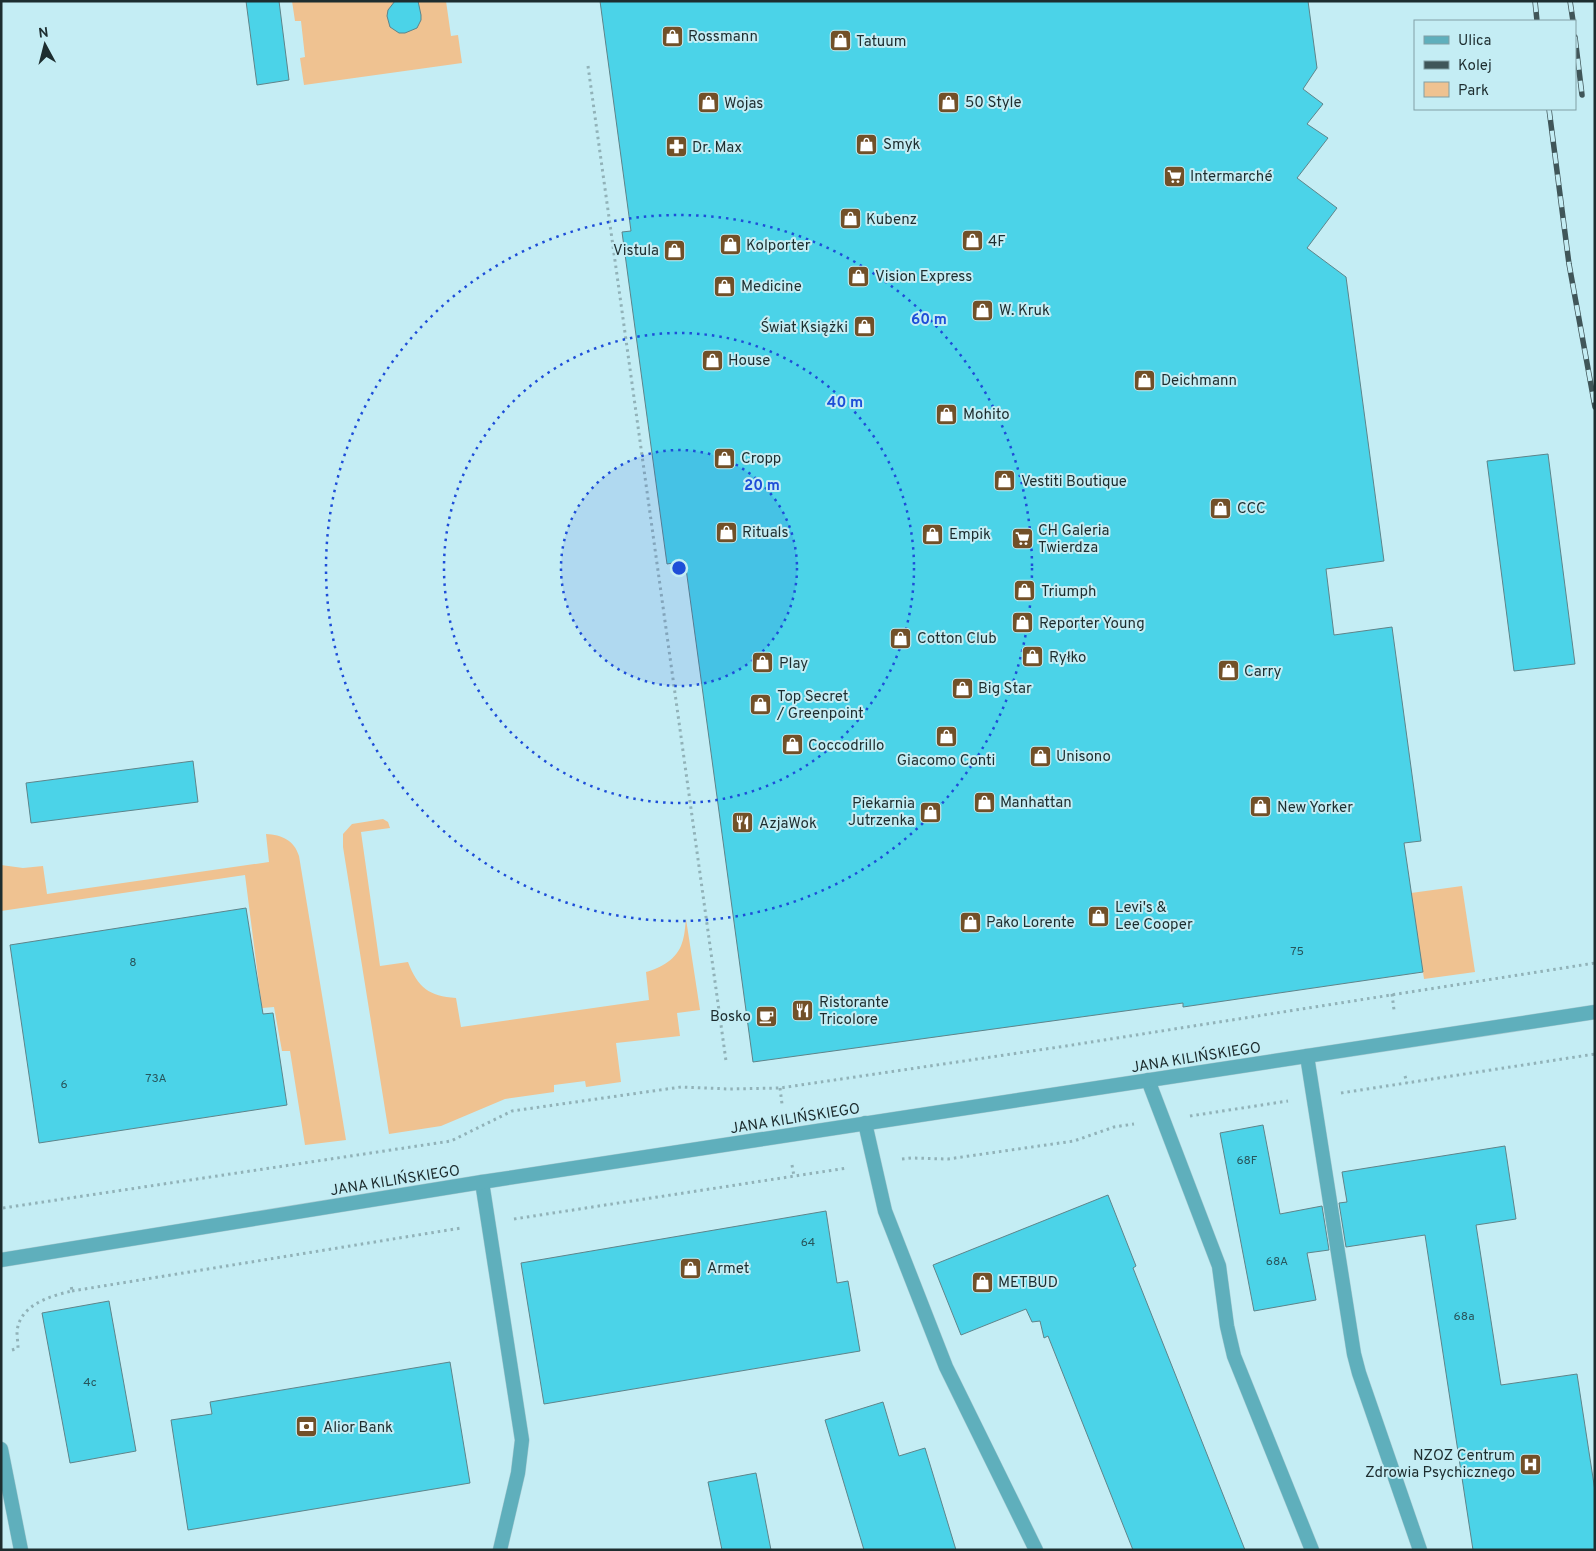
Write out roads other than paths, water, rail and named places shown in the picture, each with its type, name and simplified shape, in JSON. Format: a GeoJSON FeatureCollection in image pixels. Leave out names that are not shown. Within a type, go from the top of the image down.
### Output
{"type":"FeatureCollection","features":[{"type":"Feature","properties":{"kind":"street","name":"JANA KILIŃSKIEGO"},"geometry":{"type":"LineString","coordinates":[[1,1260],[482,1182],[1595,1012]]}},
{"type":"Feature","properties":{"kind":"street"},"geometry":{"type":"LineString","coordinates":[[1307,1056],[1354,1354],[1420,1550]]}},
{"type":"Feature","properties":{"kind":"street"},"geometry":{"type":"LineString","coordinates":[[1148,1080],[1220,1266],[1227,1326],[1234,1356],[1312,1550]]}},
{"type":"Feature","properties":{"kind":"street"},"geometry":{"type":"LineString","coordinates":[[866,1124],[885,1211],[946,1367],[1036,1550]]}},
{"type":"Feature","properties":{"kind":"street"},"geometry":{"type":"LineString","coordinates":[[482,1182],[522,1440],[518,1474],[500,1550]]}},
{"type":"Feature","properties":{"kind":"street"},"geometry":{"type":"LineString","coordinates":[[1,1449],[21,1550]]}},
{"type":"Feature","properties":{"kind":"railway"},"geometry":{"type":"LineString","coordinates":[[1535,1],[1537,20]]}},
{"type":"Feature","properties":{"kind":"railway"},"geometry":{"type":"LineString","coordinates":[[1570,1],[1573,20]]}},
{"type":"Feature","properties":{"kind":"railway"},"geometry":{"type":"LineString","coordinates":[[1576,45],[1582,95]]}},
{"type":"Feature","properties":{"kind":"railway"},"geometry":{"type":"LineString","coordinates":[[1549,110],[1569,264],[1595,407]]}},
{"type":"Feature","properties":{"kind":"place","name":"Rossmann"},"geometry":{"type":"Point","coordinates":[672,36]}},
{"type":"Feature","properties":{"kind":"place","name":"Tatuum"},"geometry":{"type":"Point","coordinates":[840,41]}},
{"type":"Feature","properties":{"kind":"place","name":"50 Style"},"geometry":{"type":"Point","coordinates":[949,102]}},
{"type":"Feature","properties":{"kind":"place","name":"Wojas"},"geometry":{"type":"Point","coordinates":[708,103]}},
{"type":"Feature","properties":{"kind":"place","name":"Smyk"},"geometry":{"type":"Point","coordinates":[867,144]}},
{"type":"Feature","properties":{"kind":"place","name":"Dr. Max"},"geometry":{"type":"Point","coordinates":[676,147]}},
{"type":"Feature","properties":{"kind":"place","name":"Intermarché"},"geometry":{"type":"Point","coordinates":[1174,176]}},
{"type":"Feature","properties":{"kind":"place","name":"Kubenz"},"geometry":{"type":"Point","coordinates":[850,219]}},
{"type":"Feature","properties":{"kind":"place","name":"4F"},"geometry":{"type":"Point","coordinates":[972,241]}},
{"type":"Feature","properties":{"kind":"place","name":"Kolporter"},"geometry":{"type":"Point","coordinates":[730,245]}},
{"type":"Feature","properties":{"kind":"place","name":"Vistula"},"geometry":{"type":"Point","coordinates":[675,250]}},
{"type":"Feature","properties":{"kind":"place","name":"Vision Express"},"geometry":{"type":"Point","coordinates":[859,276]}},
{"type":"Feature","properties":{"kind":"place","name":"Medicine"},"geometry":{"type":"Point","coordinates":[725,286]}},
{"type":"Feature","properties":{"kind":"place","name":"W. Kruk"},"geometry":{"type":"Point","coordinates":[983,310]}},
{"type":"Feature","properties":{"kind":"place","name":"Świat Książki"},"geometry":{"type":"Point","coordinates":[864,327]}},
{"type":"Feature","properties":{"kind":"place","name":"House"},"geometry":{"type":"Point","coordinates":[712,360]}},
{"type":"Feature","properties":{"kind":"place","name":"Deichmann"},"geometry":{"type":"Point","coordinates":[1145,380]}},
{"type":"Feature","properties":{"kind":"place","name":"Mohito"},"geometry":{"type":"Point","coordinates":[947,414]}},
{"type":"Feature","properties":{"kind":"place","name":"Cropp"},"geometry":{"type":"Point","coordinates":[725,458]}},
{"type":"Feature","properties":{"kind":"place","name":"Vestiti Boutique"},"geometry":{"type":"Point","coordinates":[1005,481]}},
{"type":"Feature","properties":{"kind":"place","name":"CCC"},"geometry":{"type":"Point","coordinates":[1221,508]}},
{"type":"Feature","properties":{"kind":"place","name":"Rituals"},"geometry":{"type":"Point","coordinates":[726,532]}},
{"type":"Feature","properties":{"kind":"place","name":"Empik"},"geometry":{"type":"Point","coordinates":[933,534]}},
{"type":"Feature","properties":{"kind":"place","name":"CH Galeria Twierdza"},"geometry":{"type":"Point","coordinates":[1022,539]}},
{"type":"Feature","properties":{"kind":"place","name":"Triumph"},"geometry":{"type":"Point","coordinates":[1025,591]}},
{"type":"Feature","properties":{"kind":"place","name":"Reporter Young"},"geometry":{"type":"Point","coordinates":[1023,623]}},
{"type":"Feature","properties":{"kind":"place","name":"Cotton Club"},"geometry":{"type":"Point","coordinates":[901,638]}},
{"type":"Feature","properties":{"kind":"place","name":"Ryłko"},"geometry":{"type":"Point","coordinates":[1033,657]}},
{"type":"Feature","properties":{"kind":"place","name":"Play"},"geometry":{"type":"Point","coordinates":[763,663]}},
{"type":"Feature","properties":{"kind":"place","name":"Carry"},"geometry":{"type":"Point","coordinates":[1228,671]}},
{"type":"Feature","properties":{"kind":"place","name":"Big Star"},"geometry":{"type":"Point","coordinates":[962,688]}},
{"type":"Feature","properties":{"kind":"place","name":"Top Secret / Greenpoint"},"geometry":{"type":"Point","coordinates":[761,705]}},
{"type":"Feature","properties":{"kind":"place","name":"Giacomo Conti"},"geometry":{"type":"Point","coordinates":[946,737]}},
{"type":"Feature","properties":{"kind":"place","name":"Coccodrillo"},"geometry":{"type":"Point","coordinates":[792,745]}},
{"type":"Feature","properties":{"kind":"place","name":"Unisono"},"geometry":{"type":"Point","coordinates":[1040,756]}},
{"type":"Feature","properties":{"kind":"place","name":"Manhattan"},"geometry":{"type":"Point","coordinates":[984,802]}},
{"type":"Feature","properties":{"kind":"place","name":"New Yorker"},"geometry":{"type":"Point","coordinates":[1261,807]}},
{"type":"Feature","properties":{"kind":"place","name":"Piekarnia Jutrzenka"},"geometry":{"type":"Point","coordinates":[931,812]}},
{"type":"Feature","properties":{"kind":"place","name":"AzjaWok"},"geometry":{"type":"Point","coordinates":[743,823]}},
{"type":"Feature","properties":{"kind":"place","name":"Levi's & Lee Cooper"},"geometry":{"type":"Point","coordinates":[1099,916]}},
{"type":"Feature","properties":{"kind":"place","name":"Pako Lorente"},"geometry":{"type":"Point","coordinates":[970,922]}},
{"type":"Feature","properties":{"kind":"place","name":"Ristorante Tricolore"},"geometry":{"type":"Point","coordinates":[803,1011]}},
{"type":"Feature","properties":{"kind":"place","name":"Bosko"},"geometry":{"type":"Point","coordinates":[767,1016]}},
{"type":"Feature","properties":{"kind":"place","name":"Armet"},"geometry":{"type":"Point","coordinates":[691,1268]}},
{"type":"Feature","properties":{"kind":"place","name":"METBUD"},"geometry":{"type":"Point","coordinates":[982,1282]}},
{"type":"Feature","properties":{"kind":"place","name":"Alior Bank"},"geometry":{"type":"Point","coordinates":[307,1427]}},
{"type":"Feature","properties":{"kind":"place","name":"NZOZ Centrum Zdrowia Psychicznego"},"geometry":{"type":"Point","coordinates":[1531,1464]}}]}
